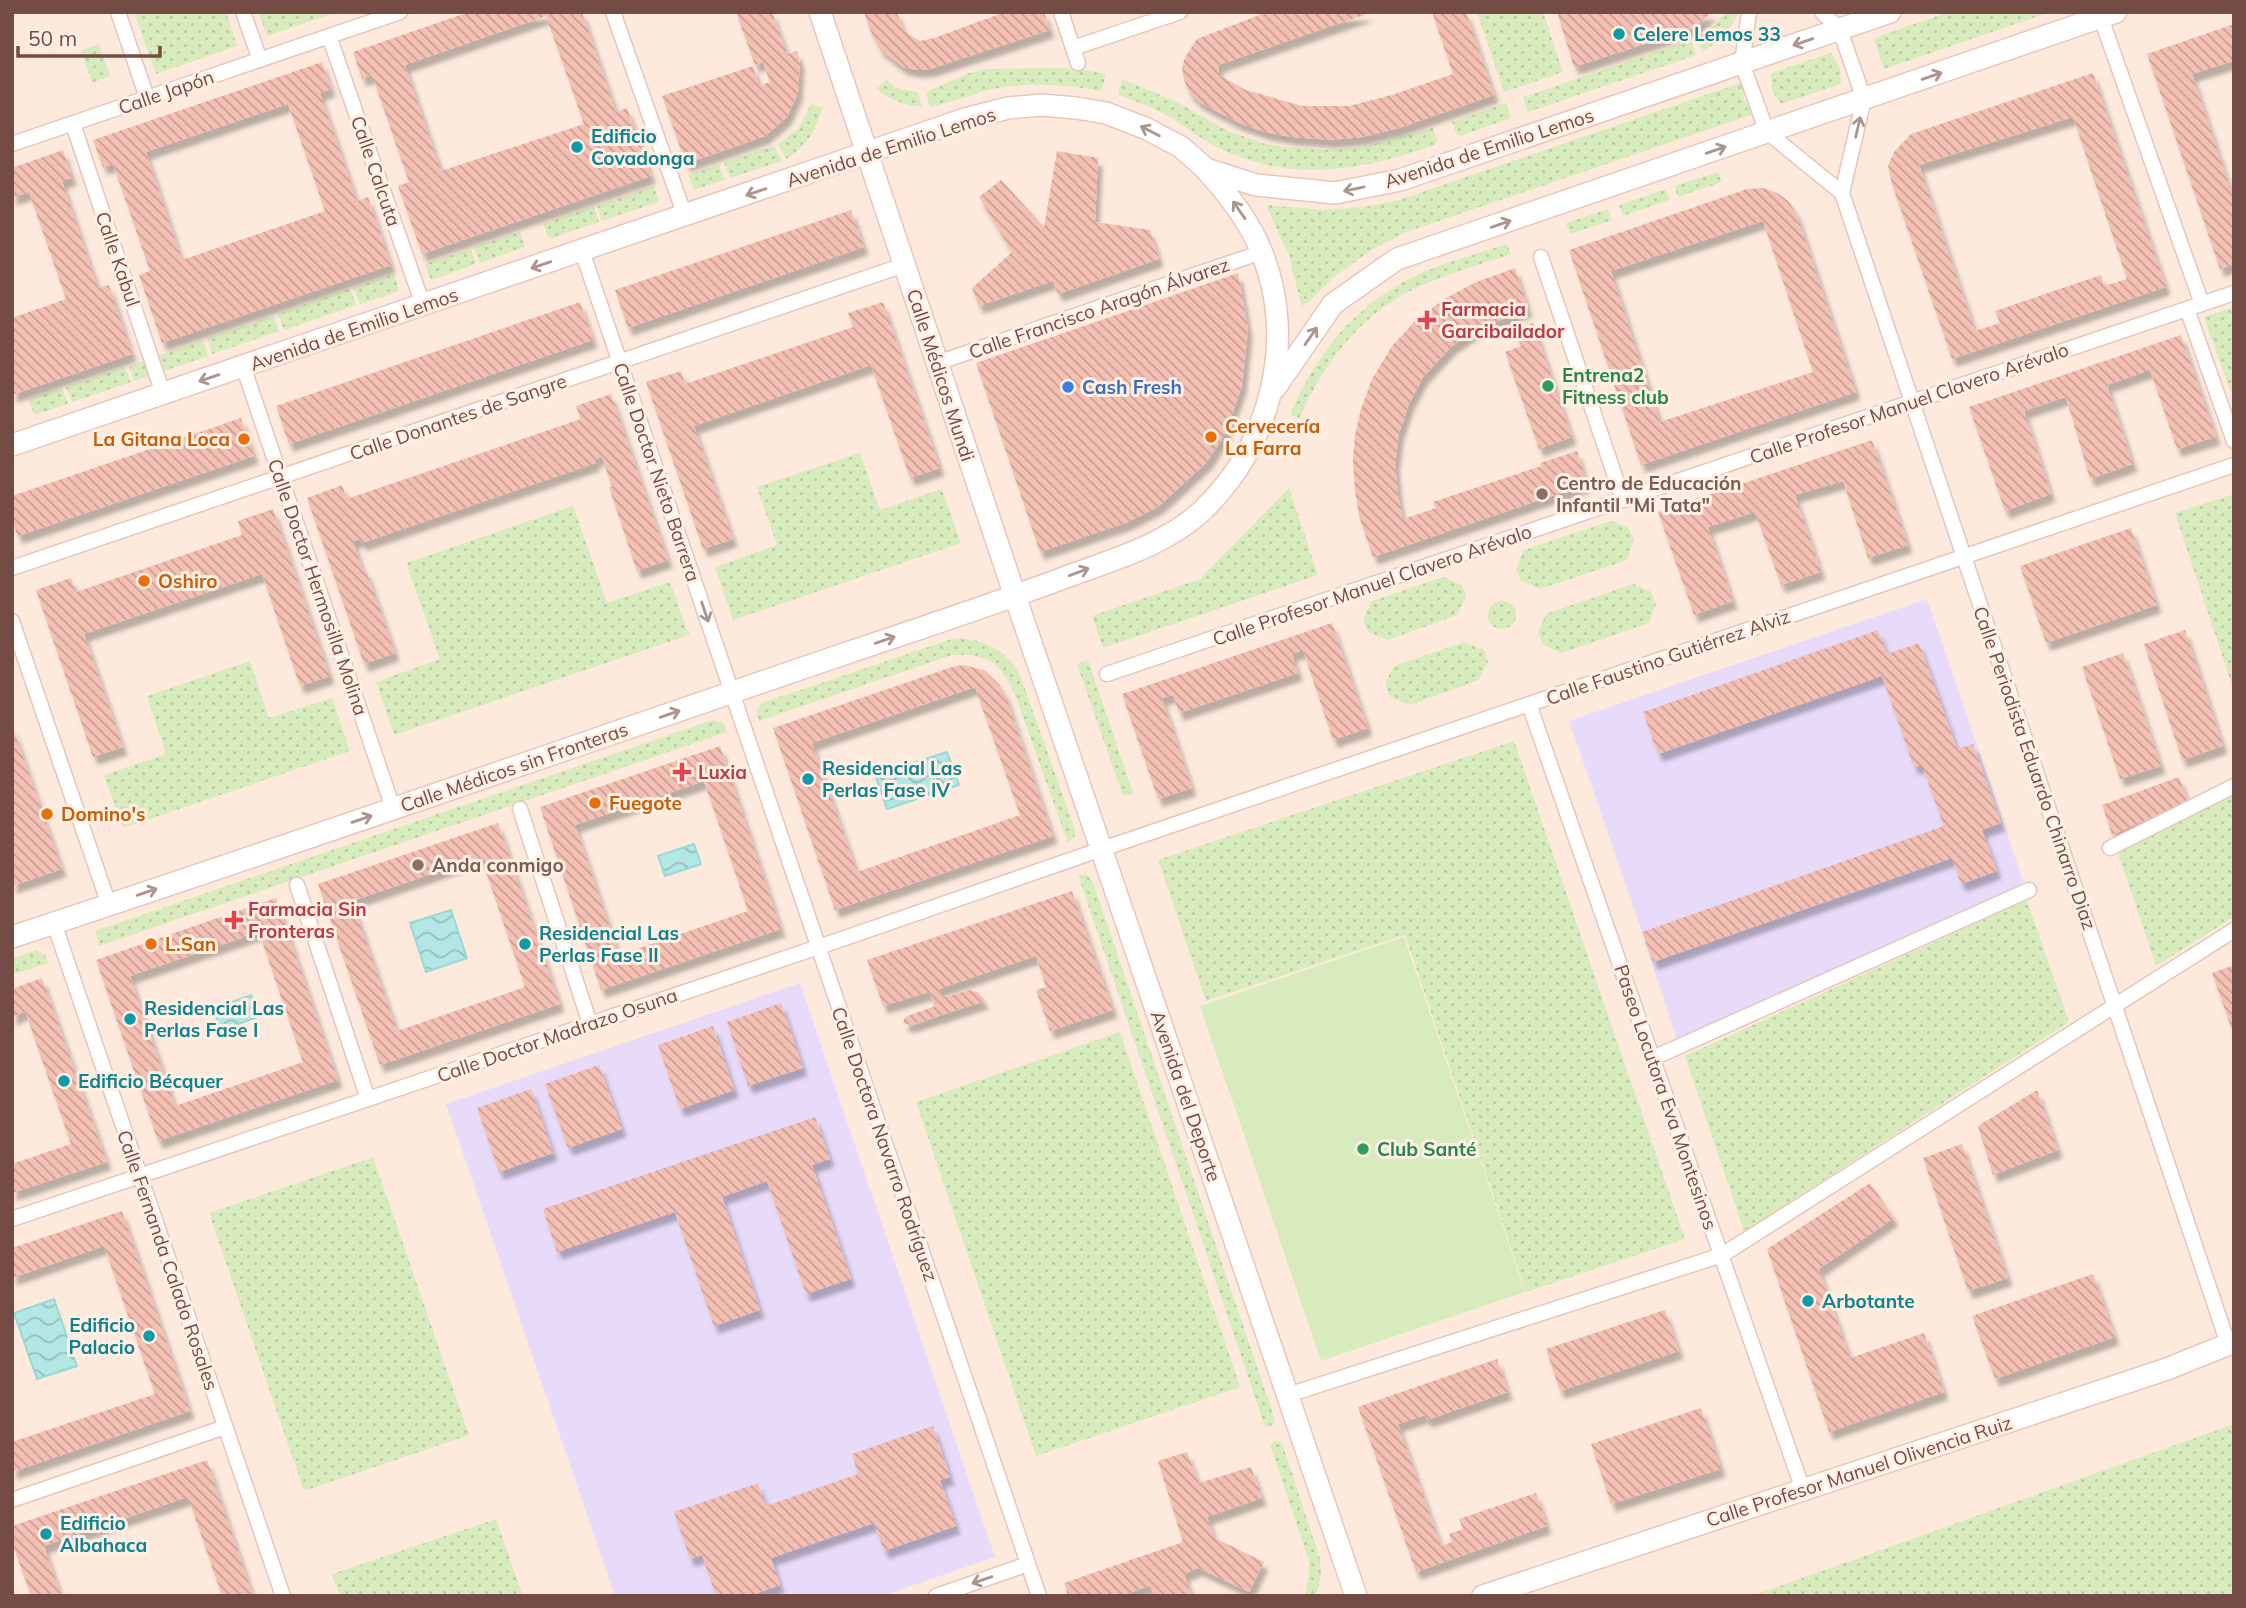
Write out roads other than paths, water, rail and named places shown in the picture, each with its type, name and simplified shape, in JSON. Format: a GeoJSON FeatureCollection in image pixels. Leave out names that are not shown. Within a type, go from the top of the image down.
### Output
{"type":"FeatureCollection","features":[{"type":"Feature","properties":{"kind":"street"},"geometry":{"type":"LineString","coordinates":[[118,12],[147,98]]}},
{"type":"Feature","properties":{"kind":"street"},"geometry":{"type":"LineString","coordinates":[[243,12],[260,60]]}},
{"type":"Feature","properties":{"kind":"street","name":"Calle Japón"},"geometry":{"type":"LineString","coordinates":[[12,144],[400,12]]}},
{"type":"Feature","properties":{"kind":"street"},"geometry":{"type":"LineString","coordinates":[[613,12],[685,216]]}},
{"type":"Feature","properties":{"kind":"street","name":"Calle Médicos Mundi"},"geometry":{"type":"LineString","coordinates":[[820,12],[1015,596]]}},
{"type":"Feature","properties":{"kind":"street"},"geometry":{"type":"LineString","coordinates":[[1061,12],[1078,63]]}},
{"type":"Feature","properties":{"kind":"street"},"geometry":{"type":"LineString","coordinates":[[1073,48],[1180,12]]}},
{"type":"Feature","properties":{"kind":"street"},"geometry":{"type":"LineString","coordinates":[[1749,12],[1742,63],[1767,132],[1842,193],[1864,99],[1840,30],[1822,12]]}},
{"type":"Feature","properties":{"kind":"street","name":"Avenida de Emilio Lemos"},"geometry":{"type":"LineString","coordinates":[[12,445],[965,120],[1008,108],[1042,105],[1106,114],[1145,128],[1181,147],[1206,169],[1256,185],[1335,193],[1400,180],[1890,12]]}},
{"type":"Feature","properties":{"kind":"street"},"geometry":{"type":"LineString","coordinates":[[1272,393],[1333,304],[1397,259],[2109,15],[2202,304]]}},
{"type":"Feature","properties":{"kind":"street","name":"Calle Calcuta"},"geometry":{"type":"LineString","coordinates":[[329,36],[423,306]]}},
{"type":"Feature","properties":{"kind":"street","name":"Calle Kabul"},"geometry":{"type":"LineString","coordinates":[[73,124],[163,394]]}},
{"type":"Feature","properties":{"kind":"street"},"geometry":{"type":"LineString","coordinates":[[1206,169],[1227,192],[1245,220],[1262,252],[1272,284],[1278,320],[1278,356],[1272,393]]}},
{"type":"Feature","properties":{"kind":"street","name":"Calle Periodista Eduardo Chinarro Diaz"},"geometry":{"type":"LineString","coordinates":[[1842,193],[2114,1006],[2231,1343]]}},
{"type":"Feature","properties":{"kind":"street","name":"Calle Doctor Nieto Barrera"},"geometry":{"type":"LineString","coordinates":[[582,251],[732,692]]}},
{"type":"Feature","properties":{"kind":"street","name":"Calle Francisco Aragón Álvarez"},"geometry":{"type":"LineString","coordinates":[[937,363],[1262,252]]}},
{"type":"Feature","properties":{"kind":"street"},"geometry":{"type":"LineString","coordinates":[[1541,257],[1623,500]]}},
{"type":"Feature","properties":{"kind":"street","name":"Calle Donantes de Sangre"},"geometry":{"type":"LineString","coordinates":[[12,568],[904,265]]}},
{"type":"Feature","properties":{"kind":"street","name":"Calle Profesor Manuel Clavero Arévalo"},"geometry":{"type":"LineString","coordinates":[[1107,674],[2234,293]]}},
{"type":"Feature","properties":{"kind":"street"},"geometry":{"type":"LineString","coordinates":[[2187,309],[2234,441]]}},
{"type":"Feature","properties":{"kind":"street","name":"Calle Doctor Hermosilla Molina"},"geometry":{"type":"LineString","coordinates":[[243,366],[393,808]]}},
{"type":"Feature","properties":{"kind":"street","name":"Calle Médicos sin Fronteras"},"geometry":{"type":"LineString","coordinates":[[12,937],[1015,596],[1154,544],[1198,514],[1220,492],[1249,451],[1272,393]]}},
{"type":"Feature","properties":{"kind":"street","name":"Calle Faustino Gutiérrez Alviz"},"geometry":{"type":"LineString","coordinates":[[1102,849],[2234,465]]}},
{"type":"Feature","properties":{"kind":"street","name":"Avenida del Deporte"},"geometry":{"type":"LineString","coordinates":[[1015,596],[1356,1596]]}},
{"type":"Feature","properties":{"kind":"street"},"geometry":{"type":"LineString","coordinates":[[12,621],[109,905]]}},
{"type":"Feature","properties":{"kind":"street","name":"Calle Doctora Navarro Rodríguez"},"geometry":{"type":"LineString","coordinates":[[732,692],[1038,1596]]}},
{"type":"Feature","properties":{"kind":"street","name":"Paseo Locutora Eva Montesinos"},"geometry":{"type":"LineString","coordinates":[[1529,704],[1803,1490]]}},
{"type":"Feature","properties":{"kind":"street"},"geometry":{"type":"LineString","coordinates":[[2110,848],[2234,786]]}},
{"type":"Feature","properties":{"kind":"street"},"geometry":{"type":"LineString","coordinates":[[520,809],[590,1024]]}},
{"type":"Feature","properties":{"kind":"street","name":"Calle Doctor Madrazo Osuna"},"geometry":{"type":"LineString","coordinates":[[12,1219],[1102,849]]}},
{"type":"Feature","properties":{"kind":"street"},"geometry":{"type":"LineString","coordinates":[[298,885],[368,1099]]}},
{"type":"Feature","properties":{"kind":"street"},"geometry":{"type":"LineString","coordinates":[[1653,1058],[2029,890]]}},
{"type":"Feature","properties":{"kind":"street","name":"Calle Fernanda Calado Rosales"},"geometry":{"type":"LineString","coordinates":[[54,923],[283,1596]]}},
{"type":"Feature","properties":{"kind":"street"},"geometry":{"type":"LineString","coordinates":[[1288,1395],[1722,1255],[2234,930]]}},
{"type":"Feature","properties":{"kind":"street","name":"Calle Profesor Manuel Olivencia Ruiz"},"geometry":{"type":"LineString","coordinates":[[1483,1596],[2167,1369],[2231,1343]]}},
{"type":"Feature","properties":{"kind":"street"},"geometry":{"type":"LineString","coordinates":[[12,1500],[225,1427]]}},
{"type":"Feature","properties":{"kind":"street"},"geometry":{"type":"LineString","coordinates":[[936,1596],[1028,1564]]}},
{"type":"Feature","properties":{"kind":"water"},"geometry":{"type":"Polygon","coordinates":[[[947,752],[959,785],[887,809],[875,775],[947,752]]]}},
{"type":"Feature","properties":{"kind":"water"},"geometry":{"type":"Polygon","coordinates":[[[694,844],[701,864],[665,876],[658,856],[694,844]]]}},
{"type":"Feature","properties":{"kind":"water"},"geometry":{"type":"Polygon","coordinates":[[[451,910],[467,958],[426,972],[410,923],[451,910]]]}},
{"type":"Feature","properties":{"kind":"water"},"geometry":{"type":"Polygon","coordinates":[[[251,995],[258,1017],[221,1030],[213,1009],[251,995]]]}},
{"type":"Feature","properties":{"kind":"water"},"geometry":{"type":"Polygon","coordinates":[[[54,1299],[77,1366],[37,1379],[14,1313],[54,1299]]]}},
{"type":"Feature","properties":{"kind":"place","name":"Celere Lemos 33"},"geometry":{"type":"Point","coordinates":[1619,34]}},
{"type":"Feature","properties":{"kind":"place","name":"Edificio Covadonga"},"geometry":{"type":"Point","coordinates":[577,147]}},
{"type":"Feature","properties":{"kind":"place","name":"Farmacia Garcibailador"},"geometry":{"type":"Point","coordinates":[1427,320]}},
{"type":"Feature","properties":{"kind":"place","name":"Entrena2 Fitness club"},"geometry":{"type":"Point","coordinates":[1548,386]}},
{"type":"Feature","properties":{"kind":"place","name":"Cash Fresh"},"geometry":{"type":"Point","coordinates":[1068,387]}},
{"type":"Feature","properties":{"kind":"place","name":"Cervecería La Farra"},"geometry":{"type":"Point","coordinates":[1211,437]}},
{"type":"Feature","properties":{"kind":"place","name":"La Gitana Loca"},"geometry":{"type":"Point","coordinates":[244,439]}},
{"type":"Feature","properties":{"kind":"place","name":"Centro de Educación Infantil \"Mi Tata\""},"geometry":{"type":"Point","coordinates":[1542,494]}},
{"type":"Feature","properties":{"kind":"place","name":"Oshiro"},"geometry":{"type":"Point","coordinates":[144,581]}},
{"type":"Feature","properties":{"kind":"place","name":"Luxia"},"geometry":{"type":"Point","coordinates":[682,772]}},
{"type":"Feature","properties":{"kind":"place","name":"Residencial Las Perlas Fase IV"},"geometry":{"type":"Point","coordinates":[808,779]}},
{"type":"Feature","properties":{"kind":"place","name":"Fuegote"},"geometry":{"type":"Point","coordinates":[595,803]}},
{"type":"Feature","properties":{"kind":"place","name":"Domino's"},"geometry":{"type":"Point","coordinates":[47,814]}},
{"type":"Feature","properties":{"kind":"place","name":"Anda conmigo"},"geometry":{"type":"Point","coordinates":[418,865]}},
{"type":"Feature","properties":{"kind":"place","name":"Farmacia Sin Fronteras"},"geometry":{"type":"Point","coordinates":[234,920]}},
{"type":"Feature","properties":{"kind":"place","name":"L.San"},"geometry":{"type":"Point","coordinates":[151,944]}},
{"type":"Feature","properties":{"kind":"place","name":"Residencial Las Perlas Fase II"},"geometry":{"type":"Point","coordinates":[525,944]}},
{"type":"Feature","properties":{"kind":"place","name":"Residencial Las Perlas Fase I"},"geometry":{"type":"Point","coordinates":[130,1019]}},
{"type":"Feature","properties":{"kind":"place","name":"Edificio Bécquer"},"geometry":{"type":"Point","coordinates":[64,1081]}},
{"type":"Feature","properties":{"kind":"place","name":"Club Santé"},"geometry":{"type":"Point","coordinates":[1363,1149]}},
{"type":"Feature","properties":{"kind":"place","name":"Arbotante"},"geometry":{"type":"Point","coordinates":[1808,1301]}},
{"type":"Feature","properties":{"kind":"place","name":"Edificio Palacio"},"geometry":{"type":"Point","coordinates":[149,1336]}},
{"type":"Feature","properties":{"kind":"place","name":"Edificio Albahaca"},"geometry":{"type":"Point","coordinates":[46,1534]}}]}
